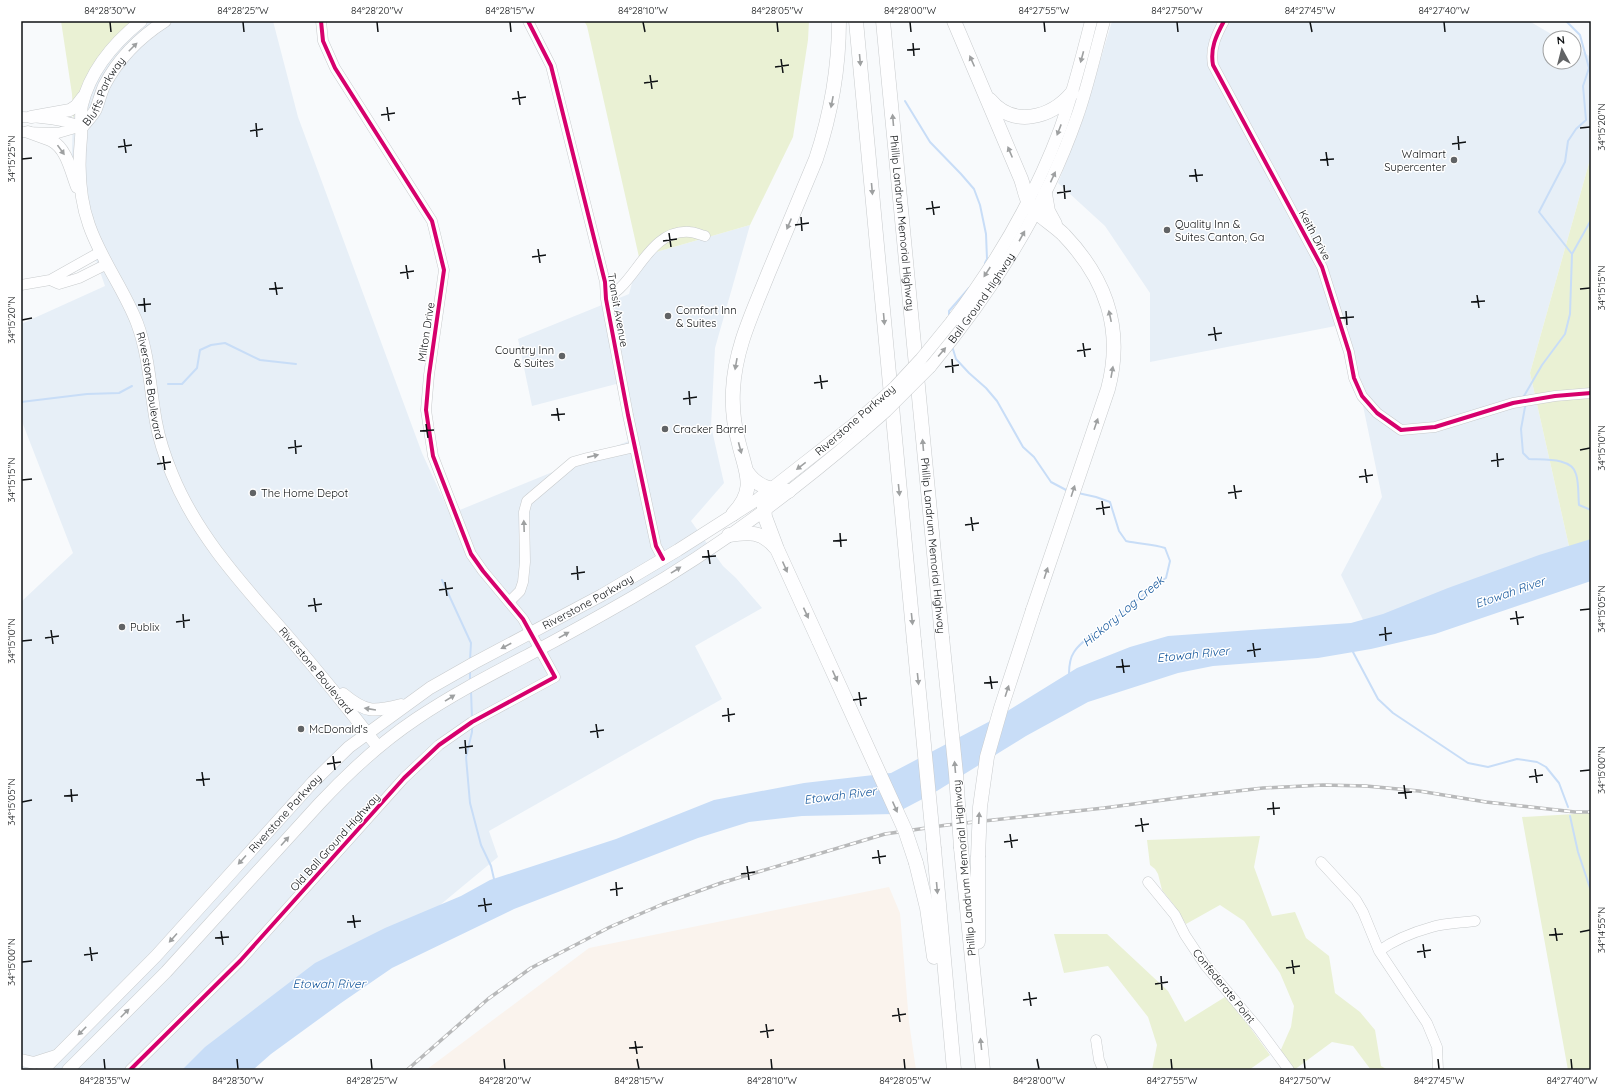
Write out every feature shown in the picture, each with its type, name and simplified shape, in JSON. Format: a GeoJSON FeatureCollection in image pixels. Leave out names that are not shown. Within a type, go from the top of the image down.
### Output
{"type":"FeatureCollection","features":[{"type":"Feature","properties":{"kind":"highway"},"geometry":{"type":"LineString","coordinates":[[733,514],[747,494],[747,472],[738,442],[733,411],[733,382],[737,359],[748,322],[816,159],[822,141],[835,86],[839,21]]}},
{"type":"Feature","properties":{"kind":"highway"},"geometry":{"type":"LineString","coordinates":[[856,21],[954,1070]]}},
{"type":"Feature","properties":{"kind":"highway","name":"Phillip Landrum Memorial Highway"},"geometry":{"type":"LineString","coordinates":[[883,21],[956,774],[961,848],[983,1070]]}},
{"type":"Feature","properties":{"kind":"highway"},"geometry":{"type":"LineString","coordinates":[[954,21],[1032,207],[1058,229],[1084,258],[1096,277],[1106,299],[1114,338],[1114,361],[1110,380],[1001,708],[987,757],[980,806],[978,857],[978,1018]]}},
{"type":"Feature","properties":{"kind":"highway"},"geometry":{"type":"LineString","coordinates":[[987,97],[994,106],[1006,113],[1020,117],[1032,117],[1057,108],[1072,93]]}},
{"type":"Feature","properties":{"kind":"highway"},"geometry":{"type":"LineString","coordinates":[[1045,194],[1048,211],[1058,229]]}},
{"type":"Feature","properties":{"kind":"highway"},"geometry":{"type":"LineString","coordinates":[[747,472],[758,484],[770,489],[789,491]]}},
{"type":"Feature","properties":{"kind":"highway"},"geometry":{"type":"LineString","coordinates":[[770,489],[764,510],[777,549],[905,830],[916,863],[930,929],[949,1070]]}},
{"type":"Feature","properties":{"kind":"highway"},"geometry":{"type":"LineString","coordinates":[[729,535],[755,533],[766,538],[777,549]]}},
{"type":"Feature","properties":{"kind":"main road","name":"Bluffs Parkway"},"geometry":{"type":"LineString","coordinates":[[83,126],[81,107],[101,63],[126,34],[142,21]]}},
{"type":"Feature","properties":{"kind":"main road","name":"Bluffs Parkway"},"geometry":{"type":"LineString","coordinates":[[83,126],[95,110],[104,86],[115,68],[140,40],[165,21]]}},
{"type":"Feature","properties":{"kind":"main road","name":"Ball Ground Highway"},"geometry":{"type":"LineString","coordinates":[[764,510],[789,491],[858,428],[902,395],[930,367],[954,338],[985,296],[1011,256],[1032,207],[1072,93],[1091,21]]}},
{"type":"Feature","properties":{"kind":"main road","name":"Ball Ground Highway"},"geometry":{"type":"LineString","coordinates":[[1032,207],[1045,194],[1077,118],[1104,21]]}},
{"type":"Feature","properties":{"kind":"main road"},"geometry":{"type":"LineString","coordinates":[[26,117],[70,110],[76,106],[87,91]]}},
{"type":"Feature","properties":{"kind":"main road","name":"Riverstone Boulevard"},"geometry":{"type":"LineString","coordinates":[[83,126],[79,159],[81,197],[89,226],[100,252],[130,306],[138,326],[165,457],[180,493],[215,550],[240,582],[326,681],[367,733]]}},
{"type":"Feature","properties":{"kind":"main road"},"geometry":{"type":"LineString","coordinates":[[24,132],[52,141],[59,146],[64,154],[81,197]]}},
{"type":"Feature","properties":{"kind":"main road","name":"Riverstone Parkway"},"geometry":{"type":"LineString","coordinates":[[44,1070],[156,956],[313,782],[349,747],[408,703],[454,674],[602,595],[663,559],[733,514],[858,428],[921,359],[952,321],[1032,207]]}},
{"type":"Feature","properties":{"kind":"main road","name":"Riverstone Parkway"},"geometry":{"type":"LineString","coordinates":[[68,1070],[166,972],[340,782],[378,747],[417,718],[462,690],[634,596],[729,535],[764,510]]}},
{"type":"Feature","properties":{"kind":"main road"},"geometry":{"type":"LineString","coordinates":[[326,681],[358,706],[369,709],[382,710],[408,703]]}},
{"type":"Feature","properties":{"kind":"main road"},"geometry":{"type":"LineString","coordinates":[[367,733],[378,747]]}},
{"type":"Feature","properties":{"kind":"main road"},"geometry":{"type":"LineString","coordinates":[[21,1060],[34,1063],[59,1054]]}},
{"type":"Feature","properties":{"kind":"street","name":"Milton Drive"},"geometry":{"type":"LineString","coordinates":[[321,21],[323,41],[336,68],[432,221],[444,270],[429,375],[426,410],[434,456],[471,554],[479,567],[523,619],[539,649]]}},
{"type":"Feature","properties":{"kind":"street","name":"Transit Avenue"},"geometry":{"type":"LineString","coordinates":[[528,21],[551,66],[605,282],[606,299],[635,447],[656,546],[663,559]]}},
{"type":"Feature","properties":{"kind":"street","name":"Keith Drive"},"geometry":{"type":"LineString","coordinates":[[1224,21],[1213,42],[1211,55],[1213,65],[1322,268],[1350,352],[1354,378],[1362,396],[1377,413],[1401,430],[1427,428],[1435,427],[1513,403],[1555,396],[1591,393]]}},
{"type":"Feature","properties":{"kind":"street"},"geometry":{"type":"LineString","coordinates":[[26,117],[62,120],[83,126]]}},
{"type":"Feature","properties":{"kind":"street"},"geometry":{"type":"LineString","coordinates":[[24,132],[58,133],[83,126]]}},
{"type":"Feature","properties":{"kind":"street"},"geometry":{"type":"LineString","coordinates":[[606,299],[621,288],[642,260],[658,243],[674,233],[690,232],[704,236]]}},
{"type":"Feature","properties":{"kind":"street"},"geometry":{"type":"LineString","coordinates":[[21,285],[50,280],[100,252]]}},
{"type":"Feature","properties":{"kind":"street"},"geometry":{"type":"LineString","coordinates":[[50,280],[59,284],[72,280],[107,264]]}},
{"type":"Feature","properties":{"kind":"street"},"geometry":{"type":"LineString","coordinates":[[509,602],[518,594],[521,587],[525,565],[524,512],[528,501],[573,462],[635,447]]}},
{"type":"Feature","properties":{"kind":"street","name":"Old Ball Ground Highway"},"geometry":{"type":"LineString","coordinates":[[130,1070],[240,961],[389,795],[439,745],[472,722],[555,677],[539,649]]}},
{"type":"Feature","properties":{"kind":"street"},"geometry":{"type":"LineString","coordinates":[[1320,862],[1356,900],[1363,912],[1379,951],[1427,1023],[1437,1047],[1438,1070]]}},
{"type":"Feature","properties":{"kind":"street","name":"Confederate Point"},"geometry":{"type":"LineString","coordinates":[[1148,882],[1175,915],[1185,935],[1205,966],[1258,1028],[1289,1070]]}},
{"type":"Feature","properties":{"kind":"street"},"geometry":{"type":"LineString","coordinates":[[1379,951],[1386,945],[1433,926],[1475,921]]}},
{"type":"Feature","properties":{"kind":"street"},"geometry":{"type":"LineString","coordinates":[[1096,1040],[1099,1060],[1103,1070]]}},
{"type":"Feature","properties":{"kind":"shaded area"},"geometry":{"type":"Polygon","coordinates":[[[147,21],[273,21],[298,117],[422,453],[450,514],[631,440],[620,383],[532,406],[518,339],[629,294],[639,257],[750,225],[715,348],[711,426],[724,483],[691,521],[723,566],[736,578],[762,608],[695,646],[722,699],[489,831],[498,857],[370,963],[227,1070],[21,1070],[21,602],[73,553],[21,419],[21,324],[105,286],[71,180],[73,118],[107,56],[136,28],[147,21]]]}},
{"type":"Feature","properties":{"kind":"shaded area"},"geometry":{"type":"Polygon","coordinates":[[[1112,21],[1529,21],[1544,30],[1542,30],[1542,70],[1582,70],[1582,52],[1591,57],[1591,156],[1530,373],[1571,555],[1366,626],[1341,575],[1382,497],[1346,324],[1150,362],[1150,293],[1105,226],[1058,183],[1083,119],[1112,21]]]}},
{"type":"Feature","properties":{"kind":"shaded area"},"geometry":{"type":"Polygon","coordinates":[[[889,887],[900,913],[909,1022],[916,1070],[426,1070],[589,948],[889,887]]]}},
{"type":"Feature","properties":{"kind":"green space"},"geometry":{"type":"Polygon","coordinates":[[[61,21],[147,21],[136,28],[107,56],[73,118],[72,94],[61,21]]]}},
{"type":"Feature","properties":{"kind":"green space"},"geometry":{"type":"Polygon","coordinates":[[[584,21],[809,21],[808,40],[793,137],[750,225],[639,257],[587,26],[584,21]]]}},
{"type":"Feature","properties":{"kind":"green space"},"geometry":{"type":"Polygon","coordinates":[[[1591,156],[1591,549],[1571,555],[1530,373],[1591,156]]]}},
{"type":"Feature","properties":{"kind":"green space"},"geometry":{"type":"Polygon","coordinates":[[[1591,813],[1591,1070],[1568,1070],[1522,817],[1591,813]]]}},
{"type":"Feature","properties":{"kind":"green space"},"geometry":{"type":"Polygon","coordinates":[[[1260,836],[1254,867],[1272,916],[1295,912],[1306,938],[1329,956],[1335,993],[1360,1012],[1375,1030],[1381,1066],[1388,1070],[1371,1070],[1353,1046],[1332,1042],[1294,1070],[1279,1054],[1291,1027],[1294,1006],[1280,973],[1244,921],[1220,905],[1186,924],[1162,890],[1158,874],[1150,865],[1147,840],[1260,836]]]}},
{"type":"Feature","properties":{"kind":"green space"},"geometry":{"type":"Polygon","coordinates":[[[1054,934],[1107,934],[1168,991],[1185,1022],[1225,997],[1270,1055],[1249,1070],[1152,1070],[1157,1045],[1148,1017],[1108,966],[1064,973],[1054,934]]]}},
{"type":"Feature","properties":{"kind":"water","name":"Etowah River"},"geometry":{"type":"Polygon","coordinates":[[[1591,539],[1591,581],[1435,634],[1371,649],[1318,658],[1213,666],[1178,673],[1088,702],[1026,736],[932,794],[894,814],[802,816],[749,822],[698,838],[514,909],[392,968],[271,1054],[253,1070],[182,1070],[205,1047],[315,963],[385,928],[461,896],[490,880],[616,839],[714,800],[804,783],[891,773],[996,718],[1077,668],[1130,647],[1168,636],[1351,623],[1383,614],[1448,588],[1539,555],[1591,539]]]}},
{"type":"Feature","properties":{"kind":"waterway"},"geometry":{"type":"LineString","coordinates":[[1566,21],[1580,35],[1589,68],[1583,86],[1586,120],[1576,129],[1568,141],[1565,162],[1539,212],[1572,254]]}},
{"type":"Feature","properties":{"kind":"waterway","name":"Hickory Log Creek"},"geometry":{"type":"LineString","coordinates":[[905,101],[930,142],[974,189],[980,205],[986,234],[987,259],[985,263]]}},
{"type":"Feature","properties":{"kind":"waterway"},"geometry":{"type":"LineString","coordinates":[[1524,396],[1542,365],[1565,334],[1570,314],[1572,254],[1591,220]]}},
{"type":"Feature","properties":{"kind":"waterway","name":"Hickory Log Creek"},"geometry":{"type":"LineString","coordinates":[[949,316],[949,311],[969,288]]}},
{"type":"Feature","properties":{"kind":"waterway"},"geometry":{"type":"LineString","coordinates":[[168,384],[182,384],[197,368],[200,350],[211,345],[225,343],[260,360],[296,364]]}},
{"type":"Feature","properties":{"kind":"waterway","name":"Hickory Log Creek"},"geometry":{"type":"LineString","coordinates":[[952,346],[956,359],[986,388],[997,401],[1023,447],[1034,457],[1051,482],[1068,491]]}},
{"type":"Feature","properties":{"kind":"waterway"},"geometry":{"type":"LineString","coordinates":[[21,402],[87,394],[119,393],[132,386]]}},
{"type":"Feature","properties":{"kind":"waterway"},"geometry":{"type":"LineString","coordinates":[[1525,407],[1521,429],[1523,453],[1529,459],[1556,460],[1569,465],[1576,474],[1579,505],[1591,510]]}},
{"type":"Feature","properties":{"kind":"waterway","name":"Hickory Log Creek"},"geometry":{"type":"LineString","coordinates":[[1069,674],[1071,660],[1077,648],[1166,578],[1170,561],[1165,548],[1126,541],[1119,531],[1110,502],[1078,493]]}},
{"type":"Feature","properties":{"kind":"waterway"},"geometry":{"type":"LineString","coordinates":[[442,580],[471,643],[470,660]]}},
{"type":"Feature","properties":{"kind":"waterway"},"geometry":{"type":"LineString","coordinates":[[1353,652],[1378,699],[1393,713],[1468,763],[1488,767],[1517,759],[1537,762],[1546,767],[1559,783],[1568,807]]}},
{"type":"Feature","properties":{"kind":"waterway"},"geometry":{"type":"LineString","coordinates":[[470,671],[470,680]]}},
{"type":"Feature","properties":{"kind":"waterway"},"geometry":{"type":"LineString","coordinates":[[471,691],[472,718]]}},
{"type":"Feature","properties":{"kind":"waterway"},"geometry":{"type":"LineString","coordinates":[[472,727],[466,757],[470,803],[481,845],[491,866],[494,879]]}},
{"type":"Feature","properties":{"kind":"waterway"},"geometry":{"type":"LineString","coordinates":[[1570,816],[1578,852],[1591,891]]}},
{"type":"Feature","properties":{"kind":"railway"},"geometry":{"type":"LineString","coordinates":[[407,1070],[488,999],[531,968],[610,927],[663,904],[721,883],[885,834],[947,825],[1104,808],[1263,788],[1323,785],[1366,786],[1419,791],[1486,802],[1575,812],[1591,812]]}},
{"type":"Feature","properties":{"kind":"cycle path"},"geometry":{"type":"LineString","coordinates":[[130,1070],[240,961],[404,778],[439,745],[472,722],[555,677],[523,619],[483,571],[471,554],[433,456],[426,410],[429,375],[444,270],[432,221],[335,68],[323,41],[321,21]]}},
{"type":"Feature","properties":{"kind":"cycle path"},"geometry":{"type":"LineString","coordinates":[[528,21],[551,66],[605,282],[606,299],[628,415],[656,546],[663,559]]}},
{"type":"Feature","properties":{"kind":"cycle path"},"geometry":{"type":"LineString","coordinates":[[1224,21],[1214,42],[1212,53],[1213,65],[1322,267],[1349,352],[1354,378],[1362,396],[1377,413],[1401,430],[1435,427],[1513,403],[1555,396],[1591,393]]}},
{"type":"Feature","properties":{"kind":"place","name":"Walmart Supercenter"},"geometry":{"type":"Point","coordinates":[1454,160]}},
{"type":"Feature","properties":{"kind":"place","name":"Quality Inn & Suites Canton, Ga"},"geometry":{"type":"Point","coordinates":[1167,230]}},
{"type":"Feature","properties":{"kind":"place","name":"Comfort Inn & Suites"},"geometry":{"type":"Point","coordinates":[668,316]}},
{"type":"Feature","properties":{"kind":"place","name":"Country Inn & Suites"},"geometry":{"type":"Point","coordinates":[562,356]}},
{"type":"Feature","properties":{"kind":"place","name":"Cracker Barrel"},"geometry":{"type":"Point","coordinates":[665,429]}},
{"type":"Feature","properties":{"kind":"place","name":"The Home Depot"},"geometry":{"type":"Point","coordinates":[253,493]}},
{"type":"Feature","properties":{"kind":"place","name":"Publix"},"geometry":{"type":"Point","coordinates":[122,627]}},
{"type":"Feature","properties":{"kind":"place","name":"McDonald's"},"geometry":{"type":"Point","coordinates":[301,729]}}]}
